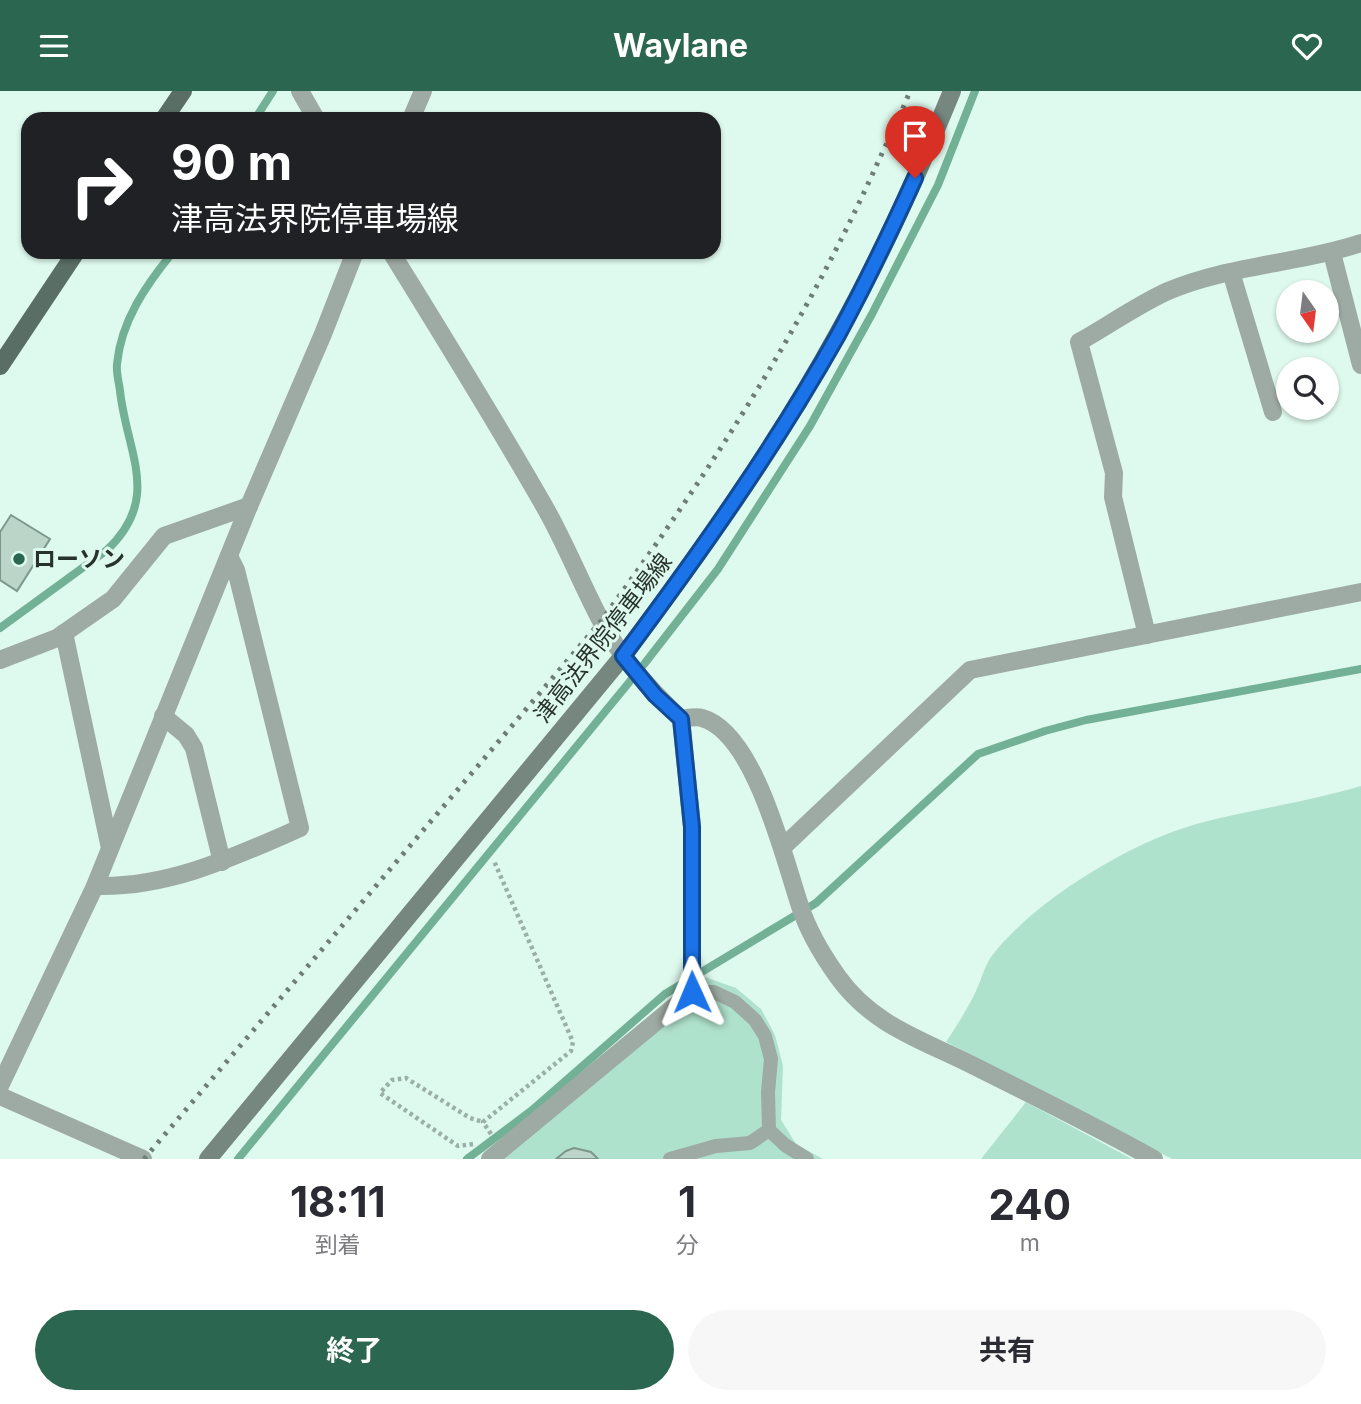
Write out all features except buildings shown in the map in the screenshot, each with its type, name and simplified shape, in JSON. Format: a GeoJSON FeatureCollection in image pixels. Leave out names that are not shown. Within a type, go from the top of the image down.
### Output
{"type":"FeatureCollection","features":[{"type":"Feature","properties":{"kind":"main road"},"geometry":{"type":"LineString","coordinates":[[169,112],[183,91]]}},
{"type":"Feature","properties":{"kind":"main road","name":"津高法界院停車場線"},"geometry":{"type":"LineString","coordinates":[[208,1159],[633,668],[685,574],[745,485],[831,346],[886,241],[952,91]]}},
{"type":"Feature","properties":{"kind":"main road"},"geometry":{"type":"LineString","coordinates":[[0,366],[71,259]]}},
{"type":"Feature","properties":{"kind":"street"},"geometry":{"type":"LineString","coordinates":[[300,91],[312,112]]}},
{"type":"Feature","properties":{"kind":"street"},"geometry":{"type":"LineString","coordinates":[[414,112],[423,91]]}},
{"type":"Feature","properties":{"kind":"street"},"geometry":{"type":"LineString","coordinates":[[1147,635],[1113,497],[1114,473],[1079,342],[1168,291],[1231,272],[1332,253],[1361,243]]}},
{"type":"Feature","properties":{"kind":"street"},"geometry":{"type":"LineString","coordinates":[[1332,253],[1361,365]]}},
{"type":"Feature","properties":{"kind":"street"},"geometry":{"type":"LineString","coordinates":[[0,1086],[95,886],[352,259]]}},
{"type":"Feature","properties":{"kind":"street"},"geometry":{"type":"LineString","coordinates":[[395,259],[499,427],[557,529],[601,621],[633,668],[681,719],[692,827],[692,983],[490,1159]]}},
{"type":"Feature","properties":{"kind":"street"},"geometry":{"type":"LineString","coordinates":[[1231,272],[1273,412]]}},
{"type":"Feature","properties":{"kind":"street"},"geometry":{"type":"LineString","coordinates":[[0,660],[64,633],[113,599],[164,536],[249,506]]}},
{"type":"Feature","properties":{"kind":"street"},"geometry":{"type":"LineString","coordinates":[[95,886],[123,887],[166,880],[222,862],[300,828],[236,570],[229,556]]}},
{"type":"Feature","properties":{"kind":"street"},"geometry":{"type":"LineString","coordinates":[[783,847],[970,670],[1361,592]]}},
{"type":"Feature","properties":{"kind":"street"},"geometry":{"type":"LineString","coordinates":[[64,633],[110,848]]}},
{"type":"Feature","properties":{"kind":"street"},"geometry":{"type":"LineString","coordinates":[[163,716],[186,735],[194,748],[222,862]]}},
{"type":"Feature","properties":{"kind":"street"},"geometry":{"type":"LineString","coordinates":[[681,719],[700,717],[718,726],[728,735],[756,780],[783,847],[802,912],[815,940],[839,978],[864,1006],[893,1028],[948,1052],[1154,1159]]}},
{"type":"Feature","properties":{"kind":"street"},"geometry":{"type":"LineString","coordinates":[[0,1097],[143,1159]]}},
{"type":"Feature","properties":{"kind":"lane"},"geometry":{"type":"LineString","coordinates":[[692,983],[735,1002],[755,1020],[765,1037],[771,1059],[769,1130]]}},
{"type":"Feature","properties":{"kind":"lane"},"geometry":{"type":"LineString","coordinates":[[670,1159],[716,1146],[750,1143],[769,1130]]}},
{"type":"Feature","properties":{"kind":"lane"},"geometry":{"type":"LineString","coordinates":[[769,1130],[807,1159]]}},
{"type":"Feature","properties":{"kind":"path"},"geometry":{"type":"LineString","coordinates":[[483,1122],[571,1051],[573,1042],[494,861]]}},
{"type":"Feature","properties":{"kind":"path"},"geometry":{"type":"LineString","coordinates":[[406,1078],[470,1118],[483,1122],[489,1132],[471,1145],[458,1146],[380,1093],[393,1080],[406,1078]]}},
{"type":"Feature","properties":{"kind":"green space"},"geometry":{"type":"Polygon","coordinates":[[[1361,786],[1361,1159],[1172,1159],[946,1042],[969,1005],[991,957],[1032,915],[1086,876],[1145,844],[1200,823],[1361,786]]]}},
{"type":"Feature","properties":{"kind":"green space"},"geometry":{"type":"Polygon","coordinates":[[[705,977],[736,988],[761,1009],[775,1035],[783,1066],[781,1120],[796,1144],[823,1159],[497,1159],[693,1003],[705,977]]]}},
{"type":"Feature","properties":{"kind":"green space"},"geometry":{"type":"Polygon","coordinates":[[[1026,1102],[1132,1159],[981,1159],[1026,1102]]]}},
{"type":"Feature","properties":{"kind":"waterway"},"geometry":{"type":"LineString","coordinates":[[260,112],[273,91]]}},
{"type":"Feature","properties":{"kind":"waterway"},"geometry":{"type":"LineString","coordinates":[[238,1159],[645,663],[718,569],[810,426],[872,314],[938,185],[975,91]]}},
{"type":"Feature","properties":{"kind":"waterway"},"geometry":{"type":"LineString","coordinates":[[0,628],[107,550],[124,531],[133,512],[137,475],[117,374],[119,348],[136,304],[167,259]]}},
{"type":"Feature","properties":{"kind":"waterway"},"geometry":{"type":"LineString","coordinates":[[467,1159],[531,1111],[665,994],[816,903],[978,754],[1086,720],[1361,669]]}},
{"type":"Feature","properties":{"kind":"railway"},"geometry":{"type":"LineString","coordinates":[[144,1159],[601,621],[640,568],[714,459],[782,348],[845,232],[910,91]]}},
{"type":"Feature","properties":{"kind":"place","name":"ローソン"},"geometry":{"type":"Point","coordinates":[19,559]}},
{"type":"Feature","properties":{"kind":"route"},"geometry":{"type":"LineString","coordinates":[[692,992],[692,827],[681,719],[655,695],[623,656],[685,574],[796,405],[838,334],[915,178]]}}]}
